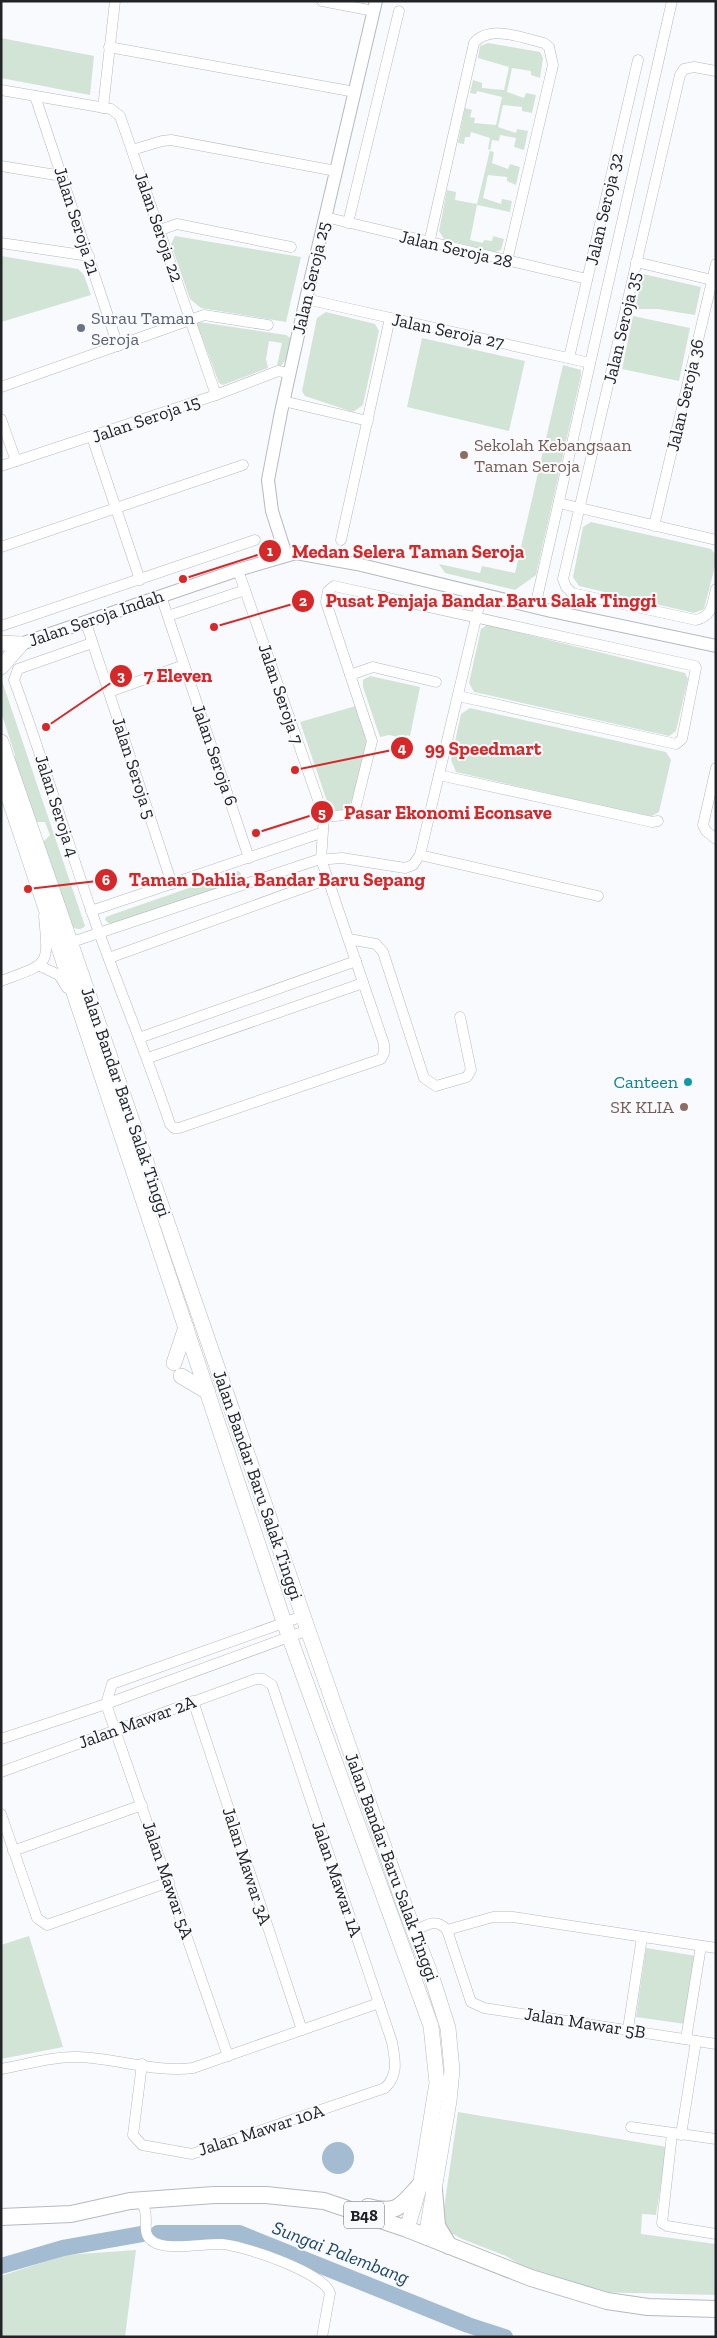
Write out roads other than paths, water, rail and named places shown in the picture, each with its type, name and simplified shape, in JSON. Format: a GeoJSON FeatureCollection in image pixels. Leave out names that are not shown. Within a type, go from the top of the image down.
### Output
{"type":"FeatureCollection","features":[{"type":"Feature","properties":{"kind":"main road"},"geometry":{"type":"LineString","coordinates":[[1,643],[21,644]]}},
{"type":"Feature","properties":{"kind":"main road"},"geometry":{"type":"LineString","coordinates":[[1,667],[21,644]]}},
{"type":"Feature","properties":{"kind":"main road","name":"Jalan Bandar Baru Salak Tinggi"},"geometry":{"type":"LineString","coordinates":[[1,742],[65,944],[448,2028],[452,2070],[445,2133],[427,2188],[407,2229]]}},
{"type":"Feature","properties":{"kind":"main road","name":"Jalan Bandar Baru Salak Tinggi"},"geometry":{"type":"LineString","coordinates":[[1,774],[42,895],[65,944],[84,1020],[284,1622],[431,2026],[437,2082],[427,2188],[426,2237]]}},
{"type":"Feature","properties":{"kind":"main road"},"geometry":{"type":"LineString","coordinates":[[186,1327],[178,1370],[208,1392]]}},
{"type":"Feature","properties":{"kind":"main road"},"geometry":{"type":"LineString","coordinates":[[266,2195],[306,2189],[385,2212],[401,2206],[427,2188],[437,2226],[450,2246]]}},
{"type":"Feature","properties":{"kind":"main road","name":"B48"},"geometry":{"type":"LineString","coordinates":[[1,2217],[71,2214],[141,2201],[214,2195],[266,2195],[324,2201],[407,2229],[531,2278],[608,2301],[648,2307],[716,2309]]}},
{"type":"Feature","properties":{"kind":"street"},"geometry":{"type":"LineString","coordinates":[[1,90],[103,108],[115,1]]}},
{"type":"Feature","properties":{"kind":"street"},"geometry":{"type":"LineString","coordinates":[[322,1],[375,6]]}},
{"type":"Feature","properties":{"kind":"street"},"geometry":{"type":"LineString","coordinates":[[535,607],[672,1]]}},
{"type":"Feature","properties":{"kind":"street","name":"Jalan Seroja 25"},"geometry":{"type":"LineString","coordinates":[[286,554],[272,511],[268,488],[283,401],[375,6]]}},
{"type":"Feature","properties":{"kind":"street"},"geometry":{"type":"LineString","coordinates":[[348,223],[399,11]]}},
{"type":"Feature","properties":{"kind":"street"},"geometry":{"type":"LineString","coordinates":[[429,243],[474,43],[479,38],[493,32],[544,43],[550,47],[553,64],[507,261]]}},
{"type":"Feature","properties":{"kind":"street"},"geometry":{"type":"LineString","coordinates":[[109,47],[355,92]]}},
{"type":"Feature","properties":{"kind":"street","name":"Jalan Seroja 32"},"geometry":{"type":"LineString","coordinates":[[569,358],[638,60]]}},
{"type":"Feature","properties":{"kind":"street","name":"Jalan Seroja 35"},"geometry":{"type":"LineString","coordinates":[[716,72],[694,67],[684,69],[680,75],[563,579],[566,587],[572,593],[696,620],[705,618],[711,612],[716,589]]}},
{"type":"Feature","properties":{"kind":"street","name":"Jalan Seroja 21"},"geometry":{"type":"LineString","coordinates":[[35,96],[118,346]]}},
{"type":"Feature","properties":{"kind":"street","name":"Jalan Seroja 22"},"geometry":{"type":"LineString","coordinates":[[103,108],[111,109],[120,116],[216,395]]}},
{"type":"Feature","properties":{"kind":"street"},"geometry":{"type":"LineString","coordinates":[[132,150],[162,140],[171,140],[336,171]]}},
{"type":"Feature","properties":{"kind":"street"},"geometry":{"type":"LineString","coordinates":[[1,166],[62,176]]}},
{"type":"Feature","properties":{"kind":"street","name":"Jalan Seroja 28"},"geometry":{"type":"LineString","coordinates":[[325,217],[587,279]]}},
{"type":"Feature","properties":{"kind":"street"},"geometry":{"type":"LineString","coordinates":[[160,230],[177,224],[291,247]]}},
{"type":"Feature","properties":{"kind":"street"},"geometry":{"type":"LineString","coordinates":[[1,243],[89,256]]}},
{"type":"Feature","properties":{"kind":"street"},"geometry":{"type":"LineString","coordinates":[[636,262],[714,280]]}},
{"type":"Feature","properties":{"kind":"street","name":"Jalan Seroja 36"},"geometry":{"type":"LineString","coordinates":[[654,526],[714,280],[716,264]]}},
{"type":"Feature","properties":{"kind":"street","name":"Jalan Seroja 27"},"geometry":{"type":"LineString","coordinates":[[306,299],[590,363]]}},
{"type":"Feature","properties":{"kind":"street"},"geometry":{"type":"LineString","coordinates":[[1,387],[204,315],[268,325]]}},
{"type":"Feature","properties":{"kind":"street"},"geometry":{"type":"LineString","coordinates":[[341,540],[390,318]]}},
{"type":"Feature","properties":{"kind":"street","name":"Jalan Seroja 15"},"geometry":{"type":"LineString","coordinates":[[1,466],[216,395],[278,371],[290,373]]}},
{"type":"Feature","properties":{"kind":"street"},"geometry":{"type":"LineString","coordinates":[[283,401],[368,421]]}},
{"type":"Feature","properties":{"kind":"street"},"geometry":{"type":"LineString","coordinates":[[1,419],[16,461]]}},
{"type":"Feature","properties":{"kind":"street"},"geometry":{"type":"LineString","coordinates":[[92,437],[140,580]]}},
{"type":"Feature","properties":{"kind":"street"},"geometry":{"type":"LineString","coordinates":[[1,547],[242,465]]}},
{"type":"Feature","properties":{"kind":"street"},"geometry":{"type":"LineString","coordinates":[[559,503],[716,540]]}},
{"type":"Feature","properties":{"kind":"street"},"geometry":{"type":"LineString","coordinates":[[2,626],[255,540]]}},
{"type":"Feature","properties":{"kind":"street","name":"Jalan Seroja Indah"},"geometry":{"type":"LineString","coordinates":[[1,650],[86,624],[161,596],[286,554],[302,553],[482,593],[535,607],[716,646]]}},
{"type":"Feature","properties":{"kind":"street","name":"Jalan Seroja 7"},"geometry":{"type":"LineString","coordinates":[[238,570],[324,817]]}},
{"type":"Feature","properties":{"kind":"street"},"geometry":{"type":"LineString","coordinates":[[148,1058],[363,983],[321,859],[321,833],[324,817],[345,815],[355,810],[372,741],[326,602],[328,591],[334,586],[695,666],[696,672],[682,739],[676,744],[458,696]]}},
{"type":"Feature","properties":{"kind":"street"},"geometry":{"type":"LineString","coordinates":[[168,616],[245,590]]}},
{"type":"Feature","properties":{"kind":"street"},"geometry":{"type":"LineString","coordinates":[[65,944],[303,863],[321,859],[342,858],[405,868],[413,865],[420,855],[482,593]]}},
{"type":"Feature","properties":{"kind":"street","name":"Jalan Seroja 6"},"geometry":{"type":"LineString","coordinates":[[161,596],[249,858]]}},
{"type":"Feature","properties":{"kind":"street","name":"Jalan Seroja 5"},"geometry":{"type":"LineString","coordinates":[[86,624],[172,884]]}},
{"type":"Feature","properties":{"kind":"street","name":"Jalan Seroja 4"},"geometry":{"type":"LineString","coordinates":[[92,642],[18,669],[14,680],[41,753],[99,932],[148,1058],[170,1124],[179,1128],[380,1059],[384,1053],[384,1044],[363,983]]}},
{"type":"Feature","properties":{"kind":"street"},"geometry":{"type":"LineString","coordinates":[[108,692],[184,665]]}},
{"type":"Feature","properties":{"kind":"street"},"geometry":{"type":"LineString","coordinates":[[350,675],[374,667],[436,682]]}},
{"type":"Feature","properties":{"kind":"street"},"geometry":{"type":"LineString","coordinates":[[716,768],[702,825],[716,839]]}},
{"type":"Feature","properties":{"kind":"street"},"geometry":{"type":"LineString","coordinates":[[439,775],[652,822],[658,821]]}},
{"type":"Feature","properties":{"kind":"street"},"geometry":{"type":"LineString","coordinates":[[92,911],[321,833]]}},
{"type":"Feature","properties":{"kind":"street"},"geometry":{"type":"LineString","coordinates":[[420,855],[598,896]]}},
{"type":"Feature","properties":{"kind":"street"},"geometry":{"type":"LineString","coordinates":[[109,958],[328,879]]}},
{"type":"Feature","properties":{"kind":"street"},"geometry":{"type":"LineString","coordinates":[[1,981],[40,966],[45,957],[47,946],[42,895]]}},
{"type":"Feature","properties":{"kind":"street"},"geometry":{"type":"LineString","coordinates":[[349,939],[376,944],[383,952],[424,1078],[436,1086],[467,1077],[471,1070],[460,1017]]}},
{"type":"Feature","properties":{"kind":"street"},"geometry":{"type":"LineString","coordinates":[[140,1038],[156,1034],[356,961]]}},
{"type":"Feature","properties":{"kind":"street"},"geometry":{"type":"LineString","coordinates":[[40,966],[62,978],[84,1020]]}},
{"type":"Feature","properties":{"kind":"street"},"geometry":{"type":"LineString","coordinates":[[106,1704],[112,1684],[303,1616]]}},
{"type":"Feature","properties":{"kind":"street"},"geometry":{"type":"LineString","coordinates":[[1,1739],[106,1704],[308,1630]]}},
{"type":"Feature","properties":{"kind":"street","name":"Jalan Mawar 2A"},"geometry":{"type":"LineString","coordinates":[[1,1772],[256,1679],[263,1679],[272,1684]]}},
{"type":"Feature","properties":{"kind":"street","name":"Jalan Mawar 1A"},"geometry":{"type":"LineString","coordinates":[[272,1684],[392,2042],[396,2064],[394,2074]]}},
{"type":"Feature","properties":{"kind":"street","name":"Jalan Mawar 3A"},"geometry":{"type":"LineString","coordinates":[[193,1701],[302,2030]]}},
{"type":"Feature","properties":{"kind":"street","name":"Jalan Mawar 5A"},"geometry":{"type":"LineString","coordinates":[[106,1704],[228,2056]]}},
{"type":"Feature","properties":{"kind":"street"},"geometry":{"type":"LineString","coordinates":[[13,1851],[142,1805]]}},
{"type":"Feature","properties":{"kind":"street"},"geometry":{"type":"LineString","coordinates":[[1,1814],[36,1918],[47,1925],[169,1882]]}},
{"type":"Feature","properties":{"kind":"street"},"geometry":{"type":"LineString","coordinates":[[415,1931],[432,1923],[438,1923],[447,1930],[493,1917],[557,1923],[642,1938],[716,1948]]}},
{"type":"Feature","properties":{"kind":"street","name":"Jalan Mawar 5B"},"geometry":{"type":"LineString","coordinates":[[447,1930],[464,1986],[471,2002],[484,2008],[716,2044]]}},
{"type":"Feature","properties":{"kind":"street"},"geometry":{"type":"LineString","coordinates":[[628,2029],[642,1938]]}},
{"type":"Feature","properties":{"kind":"street"},"geometry":{"type":"LineString","coordinates":[[701,1946],[691,2040],[677,2134],[661,2218],[662,2223],[667,2226],[716,2234]]}},
{"type":"Feature","properties":{"kind":"street"},"geometry":{"type":"LineString","coordinates":[[1,2069],[75,2056],[186,2069],[379,2003]]}},
{"type":"Feature","properties":{"kind":"street","name":"Jalan Mawar 10A"},"geometry":{"type":"LineString","coordinates":[[142,2064],[133,2135],[142,2145],[192,2154],[385,2088],[394,2074]]}},
{"type":"Feature","properties":{"kind":"street"},"geometry":{"type":"LineString","coordinates":[[631,2127],[716,2139]]}},
{"type":"Feature","properties":{"kind":"street"},"geometry":{"type":"LineString","coordinates":[[141,2201],[145,2211],[149,2240],[156,2244],[169,2246],[222,2244],[246,2248],[320,2281],[330,2293],[322,2337]]}},
{"type":"Feature","properties":{"kind":"water"},"geometry":{"type":"Polygon","coordinates":[[[338,2142],[350,2146],[354,2158],[350,2170],[338,2174],[326,2170],[322,2158],[326,2146],[338,2142]]]}},
{"type":"Feature","properties":{"kind":"waterway","name":"Sungai Palembang"},"geometry":{"type":"LineString","coordinates":[[158,2233],[239,2233],[468,2325],[505,2337]]}},
{"type":"Feature","properties":{"kind":"waterway","name":"Sungai Palembang"},"geometry":{"type":"LineString","coordinates":[[1,2266],[63,2248],[142,2234]]}},
{"type":"Feature","properties":{"kind":"place","name":"Surau Taman Seroja"},"geometry":{"type":"Point","coordinates":[81,328]}},
{"type":"Feature","properties":{"kind":"place","name":"Sekolah Kebangsaan Taman Seroja"},"geometry":{"type":"Point","coordinates":[464,455]}},
{"type":"Feature","properties":{"kind":"place","name":"Medan Selera Taman Seroja"},"geometry":{"type":"Point","coordinates":[183,579]}},
{"type":"Feature","properties":{"kind":"place","name":"Pusat Penjaja Bandar Baru Salak Tinggi"},"geometry":{"type":"Point","coordinates":[214,627]}},
{"type":"Feature","properties":{"kind":"place","name":"7 Eleven"},"geometry":{"type":"Point","coordinates":[46,727]}},
{"type":"Feature","properties":{"kind":"place","name":"99 Speedmart"},"geometry":{"type":"Point","coordinates":[295,770]}},
{"type":"Feature","properties":{"kind":"place","name":"Pasar Ekonomi Econsave"},"geometry":{"type":"Point","coordinates":[256,833]}},
{"type":"Feature","properties":{"kind":"place","name":"Taman Dahlia, Bandar Baru Sepang"},"geometry":{"type":"Point","coordinates":[28,889]}},
{"type":"Feature","properties":{"kind":"place","name":"Canteen"},"geometry":{"type":"Point","coordinates":[688,1082]}},
{"type":"Feature","properties":{"kind":"place","name":"SK KLIA"},"geometry":{"type":"Point","coordinates":[684,1107]}}]}
